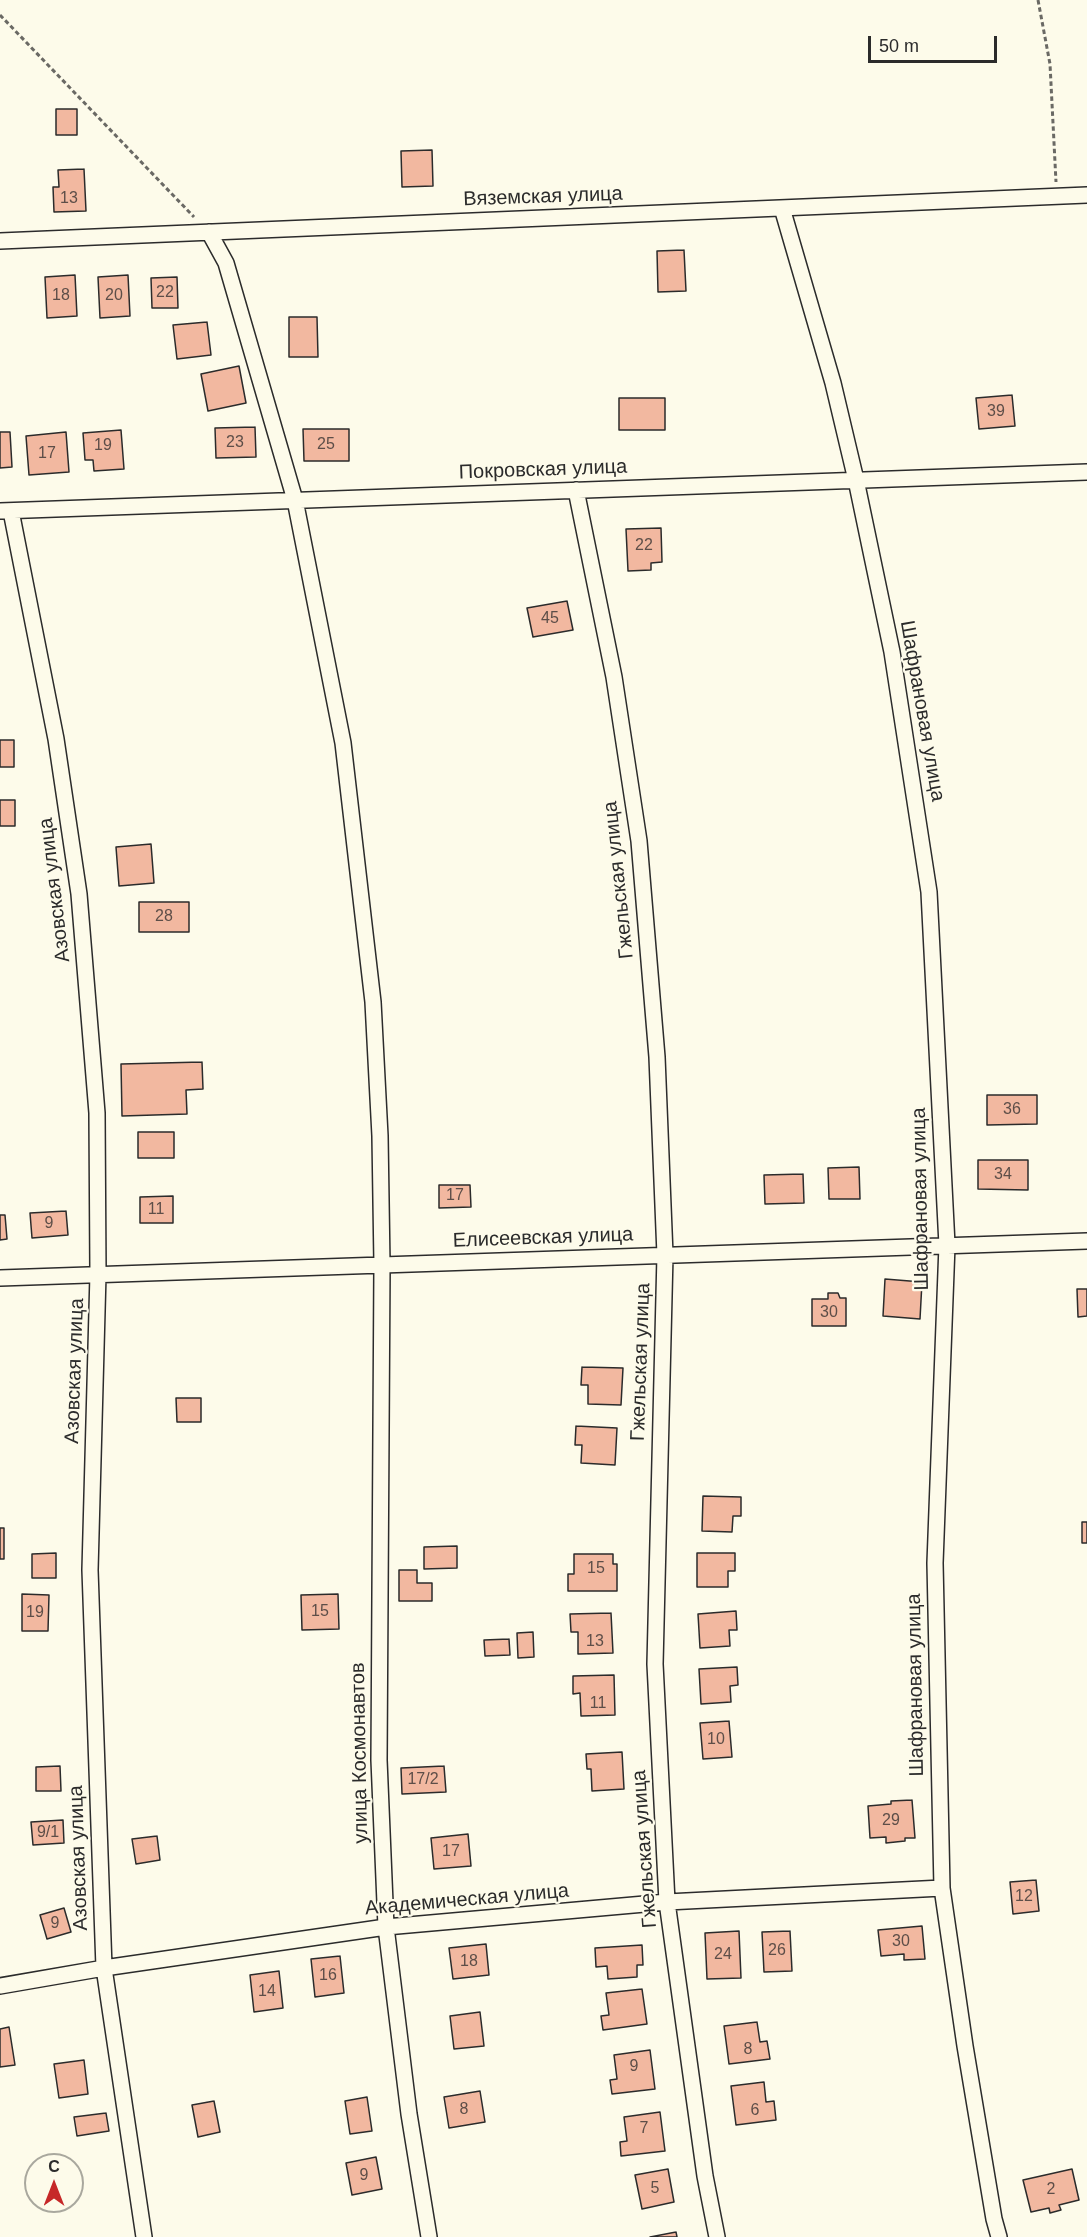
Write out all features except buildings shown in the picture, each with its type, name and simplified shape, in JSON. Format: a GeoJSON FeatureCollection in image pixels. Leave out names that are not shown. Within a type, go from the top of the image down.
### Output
{"type":"FeatureCollection","features":[{"type":"Feature","properties":{"kind":"street","name":"Вяземская улица"},"geometry":{"type":"LineString","coordinates":[[0,241],[1087,195]]}},
{"type":"Feature","properties":{"kind":"street","name":"Шафрановая улица"},"geometry":{"type":"LineString","coordinates":[[782,208],[833,383],[856,480],[892,652],[929,892],[947,1245],[935,1563],[942,1888],[969,2069],[999,2237]]}},
{"type":"Feature","properties":{"kind":"street","name":"улица Космонавтов"},"geometry":{"type":"LineString","coordinates":[[209,232],[226,262],[295,500],[343,743],[373,1002],[380,1136],[382,1265],[379,1760],[386,1927],[409,2114],[429,2237]]}},
{"type":"Feature","properties":{"kind":"street","name":"Покровская улица"},"geometry":{"type":"LineString","coordinates":[[6,511],[1087,472]]}},
{"type":"Feature","properties":{"kind":"street","name":"Гжельская улица"},"geometry":{"type":"LineString","coordinates":[[576,490],[614,677],[639,840],[657,1057],[665,1255],[655,1664],[667,1902],[705,2176],[717,2237]]}},
{"type":"Feature","properties":{"kind":"street","name":"Азовская улица"},"geometry":{"type":"LineString","coordinates":[[6,511],[56,739],[79,894],[97,1113],[98,1274],[90,1570],[104,1968],[144,2237]]}},
{"type":"Feature","properties":{"kind":"street","name":"Елисеевская улица"},"geometry":{"type":"LineString","coordinates":[[0,1278],[1087,1241]]}},
{"type":"Feature","properties":{"kind":"street","name":"Академическая улица"},"geometry":{"type":"LineString","coordinates":[[0,1986],[104,1968],[386,1927],[667,1902],[942,1888]]}},
{"type":"Feature","properties":{"kind":"path"},"geometry":{"type":"LineString","coordinates":[[1038,0],[1050,64],[1057,196]]}},
{"type":"Feature","properties":{"kind":"path"},"geometry":{"type":"LineString","coordinates":[[0,15],[209,232]]}}]}
